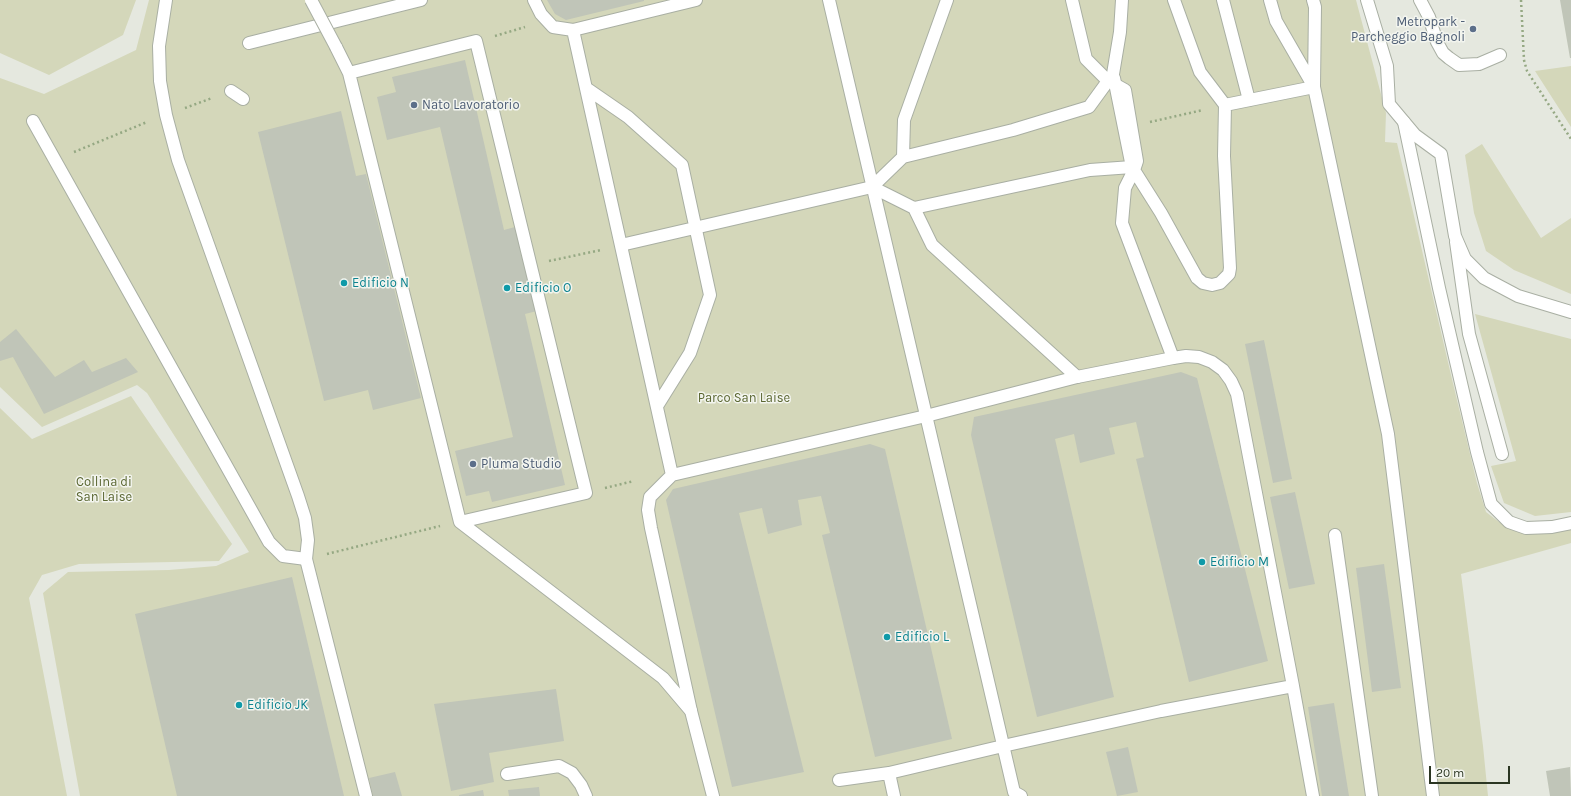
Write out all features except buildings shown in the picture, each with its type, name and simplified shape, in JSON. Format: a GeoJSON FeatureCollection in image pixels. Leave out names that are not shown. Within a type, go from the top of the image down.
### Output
{"type":"FeatureCollection","features":[{"type":"Feature","properties":{"kind":"street"},"geometry":{"type":"LineString","coordinates":[[166,0],[159,46],[160,81],[166,115],[181,168],[305,518],[308,540],[306,559],[366,796]]}},
{"type":"Feature","properties":{"kind":"street"},"geometry":{"type":"LineString","coordinates":[[311,0],[349,73],[460,522],[663,678],[691,711]]}},
{"type":"Feature","properties":{"kind":"street"},"geometry":{"type":"LineString","coordinates":[[249,44],[421,0]]}},
{"type":"Feature","properties":{"kind":"street"},"geometry":{"type":"LineString","coordinates":[[534,0],[541,14],[553,27],[573,30],[696,0]]}},
{"type":"Feature","properties":{"kind":"street"},"geometry":{"type":"LineString","coordinates":[[829,0],[1015,795]]}},
{"type":"Feature","properties":{"kind":"street"},"geometry":{"type":"LineString","coordinates":[[903,157],[904,120],[947,0]]}},
{"type":"Feature","properties":{"kind":"street"},"geometry":{"type":"LineString","coordinates":[[1072,0],[1086,59],[1125,90],[1137,160],[1125,188],[1122,222],[1173,358]]}},
{"type":"Feature","properties":{"kind":"street"},"geometry":{"type":"LineString","coordinates":[[1122,0],[1120,32],[1112,80],[1133,169],[1161,212],[1197,278],[1203,283],[1212,285],[1220,283],[1225,279],[1229,274],[1230,268],[1224,156],[1225,105],[1200,72],[1174,0]]}},
{"type":"Feature","properties":{"kind":"street"},"geometry":{"type":"LineString","coordinates":[[1223,0],[1249,100]]}},
{"type":"Feature","properties":{"kind":"street"},"geometry":{"type":"LineString","coordinates":[[1270,0],[1276,21],[1314,87]]}},
{"type":"Feature","properties":{"kind":"street"},"geometry":{"type":"LineString","coordinates":[[1313,0],[1315,7],[1314,87],[1388,434],[1433,796]]}},
{"type":"Feature","properties":{"kind":"street"},"geometry":{"type":"LineString","coordinates":[[1367,0],[1387,66],[1389,104],[1415,136],[1441,154],[1455,236],[1469,334],[1502,454]]}},
{"type":"Feature","properties":{"kind":"street"},"geometry":{"type":"LineString","coordinates":[[1420,0],[1442,53],[1449,58],[1458,64],[1479,64],[1500,55]]}},
{"type":"Feature","properties":{"kind":"street"},"geometry":{"type":"LineString","coordinates":[[573,30],[672,475]]}},
{"type":"Feature","properties":{"kind":"street"},"geometry":{"type":"LineString","coordinates":[[349,73],[476,41],[586,493],[460,522]]}},
{"type":"Feature","properties":{"kind":"street"},"geometry":{"type":"LineString","coordinates":[[621,245],[872,188],[903,157],[1013,130],[1089,107],[1112,80]]}},
{"type":"Feature","properties":{"kind":"street"},"geometry":{"type":"LineString","coordinates":[[1225,105],[1314,87]]}},
{"type":"Feature","properties":{"kind":"street"},"geometry":{"type":"LineString","coordinates":[[586,88],[628,117],[682,165],[710,295],[690,353],[657,406]]}},
{"type":"Feature","properties":{"kind":"street"},"geometry":{"type":"LineString","coordinates":[[232,90],[243,100]]}},
{"type":"Feature","properties":{"kind":"street"},"geometry":{"type":"LineString","coordinates":[[33,121],[269,542],[283,556],[306,559]]}},
{"type":"Feature","properties":{"kind":"street"},"geometry":{"type":"LineString","coordinates":[[1404,122],[1476,452],[1491,504],[1510,522],[1526,528],[1552,527],[1571,522]]}},
{"type":"Feature","properties":{"kind":"street"},"geometry":{"type":"LineString","coordinates":[[872,188],[914,208],[1090,170],[1133,169]]}},
{"type":"Feature","properties":{"kind":"street"},"geometry":{"type":"LineString","coordinates":[[914,208],[932,245],[1077,377]]}},
{"type":"Feature","properties":{"kind":"street"},"geometry":{"type":"LineString","coordinates":[[1455,236],[1465,259],[1484,278],[1518,296],[1571,312]]}},
{"type":"Feature","properties":{"kind":"street"},"geometry":{"type":"LineString","coordinates":[[714,796],[691,711],[652,535],[648,510],[650,497],[672,475],[926,416],[1077,377],[1186,356],[1199,357],[1212,362],[1223,370],[1231,381],[1236,394],[1313,796]]}},
{"type":"Feature","properties":{"kind":"street"},"geometry":{"type":"LineString","coordinates":[[1335,535],[1372,796]]}},
{"type":"Feature","properties":{"kind":"street"},"geometry":{"type":"LineString","coordinates":[[839,780],[889,773],[1161,711],[1293,686]]}},
{"type":"Feature","properties":{"kind":"street"},"geometry":{"type":"LineString","coordinates":[[507,774],[559,766],[572,773],[581,785],[586,796]]}},
{"type":"Feature","properties":{"kind":"street"},"geometry":{"type":"LineString","coordinates":[[889,773],[894,796]]}},
{"type":"Feature","properties":{"kind":"path"},"geometry":{"type":"LineString","coordinates":[[1522,0],[1524,60],[1527,71],[1571,139]]}},
{"type":"Feature","properties":{"kind":"path"},"geometry":{"type":"LineString","coordinates":[[476,41],[528,27]]}},
{"type":"Feature","properties":{"kind":"path"},"geometry":{"type":"LineString","coordinates":[[54,160],[232,90]]}},
{"type":"Feature","properties":{"kind":"path"},"geometry":{"type":"LineString","coordinates":[[1131,126],[1225,105]]}},
{"type":"Feature","properties":{"kind":"path"},"geometry":{"type":"LineString","coordinates":[[531,266],[621,245]]}},
{"type":"Feature","properties":{"kind":"path"},"geometry":{"type":"LineString","coordinates":[[586,493],[634,481]]}},
{"type":"Feature","properties":{"kind":"path"},"geometry":{"type":"LineString","coordinates":[[306,559],[460,522]]}},
{"type":"Feature","properties":{"kind":"green space"},"geometry":{"type":"Polygon","coordinates":[[[0,0],[136,0],[123,35],[49,75],[0,53],[0,0]]]}},
{"type":"Feature","properties":{"kind":"green space","name":"Parco San Laise"},"geometry":{"type":"Polygon","coordinates":[[[149,0],[1356,0],[1386,113],[1385,142],[1397,143],[1477,483],[1486,512],[1499,522],[1524,534],[1571,528],[1571,543],[1461,574],[1488,796],[80,796],[43,593],[68,572],[169,570],[216,566],[249,552],[147,393],[137,385],[42,427],[0,387],[0,78],[44,94],[136,50],[149,0]]]}},
{"type":"Feature","properties":{"kind":"green space"},"geometry":{"type":"Polygon","coordinates":[[[1571,66],[1571,127],[1535,71],[1571,66]]]}},
{"type":"Feature","properties":{"kind":"green space"},"geometry":{"type":"Polygon","coordinates":[[[1482,144],[1541,238],[1571,218],[1571,294],[1514,270],[1486,251],[1474,213],[1465,155],[1482,144]]]}},
{"type":"Feature","properties":{"kind":"green space"},"geometry":{"type":"Polygon","coordinates":[[[1475,314],[1571,339],[1571,512],[1535,516],[1504,503],[1491,466],[1516,461],[1475,314]]]}},
{"type":"Feature","properties":{"kind":"green space","name":"Collina di San Laise"},"geometry":{"type":"Polygon","coordinates":[[[131,396],[232,544],[219,561],[79,564],[42,575],[29,598],[67,796],[0,796],[0,408],[32,439],[131,396]]]}},
{"type":"Feature","properties":{"kind":"place","name":"Metropark - Parcheggio Bagnoli"},"geometry":{"type":"Point","coordinates":[1473,29]}},
{"type":"Feature","properties":{"kind":"place","name":"Nato Lavoratorio"},"geometry":{"type":"Point","coordinates":[414,105]}},
{"type":"Feature","properties":{"kind":"place","name":"Edificio N"},"geometry":{"type":"Point","coordinates":[344,283]}},
{"type":"Feature","properties":{"kind":"place","name":"Edificio O"},"geometry":{"type":"Point","coordinates":[507,288]}},
{"type":"Feature","properties":{"kind":"place","name":"Pluma Studio"},"geometry":{"type":"Point","coordinates":[473,464]}},
{"type":"Feature","properties":{"kind":"place","name":"Edificio M"},"geometry":{"type":"Point","coordinates":[1202,562]}},
{"type":"Feature","properties":{"kind":"place","name":"Edificio L"},"geometry":{"type":"Point","coordinates":[887,637]}},
{"type":"Feature","properties":{"kind":"place","name":"Edificio JK"},"geometry":{"type":"Point","coordinates":[239,705]}}]}
